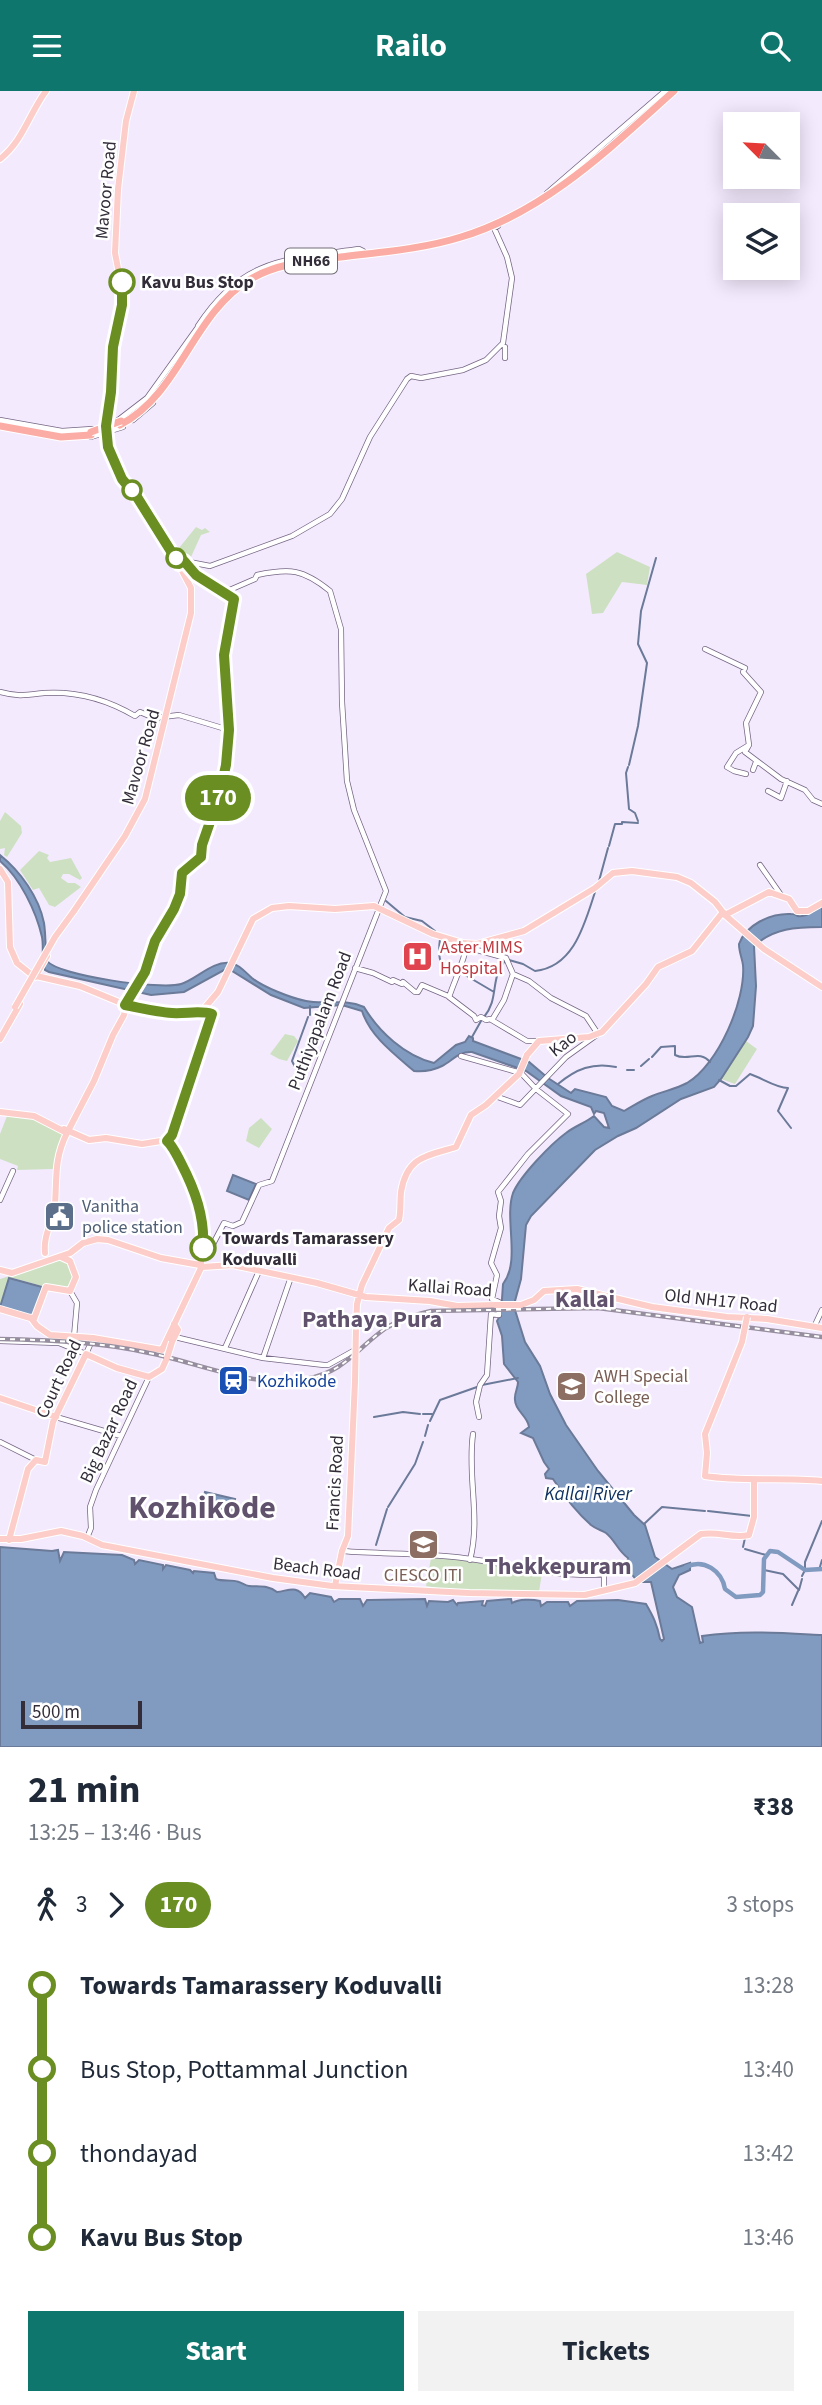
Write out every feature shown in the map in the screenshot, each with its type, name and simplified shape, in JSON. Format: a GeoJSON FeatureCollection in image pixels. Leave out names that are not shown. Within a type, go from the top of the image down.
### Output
{"type":"FeatureCollection","features":[{"type":"Feature","properties":{"kind":"highway","name":"NH66"},"geometry":{"type":"LineString","coordinates":[[0,424],[57,433],[91,433],[138,415],[153,401],[219,306],[242,285],[272,269],[299,262],[429,244],[461,237],[503,221],[548,196],[671,91]]}},
{"type":"Feature","properties":{"kind":"highway","name":"NH66"},"geometry":{"type":"LineString","coordinates":[[111,426],[137,411],[152,396],[200,326],[226,295],[243,281],[263,270],[292,260],[405,246],[460,234],[502,218],[546,194],[606,147]]}},
{"type":"Feature","properties":{"kind":"main road"},"geometry":{"type":"LineString","coordinates":[[0,159],[23,135],[34,109],[46,91]]}},
{"type":"Feature","properties":{"kind":"main road","name":"Mavoor Road"},"geometry":{"type":"LineString","coordinates":[[0,1035],[52,943],[127,837],[144,806],[191,607],[191,588],[183,564],[119,473],[110,452],[113,347],[123,294],[115,253],[119,172],[135,91]]}},
{"type":"Feature","properties":{"kind":"main road"},"geometry":{"type":"LineString","coordinates":[[0,867],[10,880],[10,934],[17,961],[36,972],[93,990],[126,1004],[150,1009],[184,1011],[205,1007],[218,992],[253,919],[272,908],[335,909],[367,905],[380,908],[433,934],[467,945],[524,931],[595,888],[607,877],[623,871],[685,880],[700,889],[722,915],[760,945],[822,987]]}},
{"type":"Feature","properties":{"kind":"main road"},"geometry":{"type":"LineString","coordinates":[[495,1096],[520,1073],[527,1055],[539,1041],[559,1041],[598,1034],[658,967],[692,951],[722,915],[769,892],[792,901],[797,911],[808,911],[822,903]]}},
{"type":"Feature","properties":{"kind":"main road"},"geometry":{"type":"LineString","coordinates":[[0,1035],[51,943],[84,896]]}},
{"type":"Feature","properties":{"kind":"main road"},"geometry":{"type":"LineString","coordinates":[[37,1264],[43,1260],[45,1253],[44,1241],[55,1204],[55,1169],[61,1147],[90,1092],[124,1015],[126,1004]]}},
{"type":"Feature","properties":{"kind":"main road","name":"Francis Road"},"geometry":{"type":"LineString","coordinates":[[335,1586],[348,1535],[359,1290],[389,1228],[399,1220],[402,1188],[411,1165],[433,1152],[456,1147],[470,1116],[495,1096]]}},
{"type":"Feature","properties":{"kind":"main road"},"geometry":{"type":"LineString","coordinates":[[0,1111],[34,1117],[89,1142],[109,1139],[134,1145],[168,1141],[196,1196],[201,1214],[203,1265],[162,1350],[93,1338],[50,1335],[31,1318]]}},
{"type":"Feature","properties":{"kind":"main road","name":"Kallai Road"},"geometry":{"type":"LineString","coordinates":[[70,1257],[81,1245],[107,1242],[140,1254],[203,1265],[233,1265],[359,1290],[366,1297],[430,1301],[457,1306],[521,1305],[534,1300],[544,1291],[555,1289],[577,1289],[618,1298]]}},
{"type":"Feature","properties":{"kind":"main road"},"geometry":{"type":"LineString","coordinates":[[45,1253],[50,1261]]}},
{"type":"Feature","properties":{"kind":"main road"},"geometry":{"type":"LineString","coordinates":[[0,1309],[36,1317],[46,1287],[71,1291],[77,1279],[70,1257],[60,1257],[12,1273],[2,1273]]}},
{"type":"Feature","properties":{"kind":"main road"},"geometry":{"type":"LineString","coordinates":[[357,1304],[360,1298],[366,1297]]}},
{"type":"Feature","properties":{"kind":"main road","name":"Old NH17 Road"},"geometry":{"type":"LineString","coordinates":[[618,1298],[686,1312],[819,1327]]}},
{"type":"Feature","properties":{"kind":"main road"},"geometry":{"type":"LineString","coordinates":[[747,1317],[742,1342],[705,1434],[705,1476],[822,1481]]}},
{"type":"Feature","properties":{"kind":"main road"},"geometry":{"type":"LineString","coordinates":[[86,1354],[117,1368],[149,1377],[162,1369],[167,1359],[178,1328],[174,1324]]}},
{"type":"Feature","properties":{"kind":"main road","name":"Court Road"},"geometry":{"type":"LineString","coordinates":[[9,1539],[31,1463],[36,1460],[45,1462],[50,1431],[86,1354]]}},
{"type":"Feature","properties":{"kind":"main road"},"geometry":{"type":"LineString","coordinates":[[0,1398],[56,1417]]}},
{"type":"Feature","properties":{"kind":"main road","name":"Beach Road"},"geometry":{"type":"LineString","coordinates":[[0,1539],[61,1531],[102,1545],[259,1576],[335,1586],[496,1594],[585,1595],[635,1583],[701,1534],[714,1532],[739,1537],[748,1535],[754,1517],[754,1480]]}},
{"type":"Feature","properties":{"kind":"street"},"geometry":{"type":"LineString","coordinates":[[546,194],[671,91]]}},
{"type":"Feature","properties":{"kind":"street"},"geometry":{"type":"LineString","coordinates":[[183,564],[210,566],[292,535],[330,514],[342,499],[370,437],[407,379],[411,376],[421,378],[463,370],[486,360],[501,347],[506,332],[512,278],[507,257],[494,228],[522,215],[555,194],[593,165],[671,91]]}},
{"type":"Feature","properties":{"kind":"street"},"geometry":{"type":"LineString","coordinates":[[12,426],[60,439],[82,439],[139,417],[155,401],[210,323],[210,319]]}},
{"type":"Feature","properties":{"kind":"street"},"geometry":{"type":"LineString","coordinates":[[505,347],[505,358]]}},
{"type":"Feature","properties":{"kind":"street"},"geometry":{"type":"LineString","coordinates":[[126,1004],[150,963],[155,941],[174,909],[180,894],[182,873],[201,857],[202,845],[219,796],[226,765],[229,730],[224,655],[234,599],[183,564]]}},
{"type":"Feature","properties":{"kind":"street"},"geometry":{"type":"LineString","coordinates":[[201,577],[210,566]]}},
{"type":"Feature","properties":{"kind":"street","name":"Puthiyapalam Road"},"geometry":{"type":"LineString","coordinates":[[225,592],[260,575],[288,570],[299,572],[330,591],[341,629],[347,781],[354,810],[386,891],[272,1181],[259,1185],[239,1231]]}},
{"type":"Feature","properties":{"kind":"street"},"geometry":{"type":"LineString","coordinates":[[705,649],[745,668],[743,673],[761,692],[746,723],[749,745],[745,752],[781,779],[805,790],[813,800],[822,804]]}},
{"type":"Feature","properties":{"kind":"street"},"geometry":{"type":"LineString","coordinates":[[0,692],[19,697],[43,693],[89,696],[135,716],[140,712],[154,718],[179,715],[229,730]]}},
{"type":"Feature","properties":{"kind":"street"},"geometry":{"type":"LineString","coordinates":[[746,774],[727,767],[736,753],[749,745]]}},
{"type":"Feature","properties":{"kind":"street"},"geometry":{"type":"LineString","coordinates":[[753,770],[756,762]]}},
{"type":"Feature","properties":{"kind":"street"},"geometry":{"type":"LineString","coordinates":[[768,791],[781,798],[788,781]]}},
{"type":"Feature","properties":{"kind":"street"},"geometry":{"type":"LineString","coordinates":[[761,865],[781,895]]}},
{"type":"Feature","properties":{"kind":"street"},"geometry":{"type":"LineString","coordinates":[[449,997],[467,945]]}},
{"type":"Feature","properties":{"kind":"street","name":"Kao"},"geometry":{"type":"LineString","coordinates":[[467,945],[506,958],[513,974],[586,1016],[598,1034],[566,1057],[536,1089]]}},
{"type":"Feature","properties":{"kind":"street"},"geometry":{"type":"LineString","coordinates":[[355,968],[392,982],[402,982],[415,992],[418,992],[422,985],[449,997],[477,1020],[481,1017],[492,1020],[527,1041],[539,1041]]}},
{"type":"Feature","properties":{"kind":"street"},"geometry":{"type":"LineString","coordinates":[[492,1020],[504,1000],[513,974]]}},
{"type":"Feature","properties":{"kind":"street"},"geometry":{"type":"LineString","coordinates":[[168,1141],[212,1014],[205,1007]]}},
{"type":"Feature","properties":{"kind":"street"},"geometry":{"type":"LineString","coordinates":[[461,1056],[520,1073],[568,1114],[528,1154],[497,1194],[502,1201],[499,1216],[501,1229],[491,1263],[497,1275],[492,1299],[499,1302],[499,1315],[491,1314],[487,1374],[480,1385],[476,1402],[478,1417]]}},
{"type":"Feature","properties":{"kind":"street"},"geometry":{"type":"LineString","coordinates":[[495,1096],[520,1105],[536,1089]]}},
{"type":"Feature","properties":{"kind":"street"},"geometry":{"type":"LineString","coordinates":[[0,1199],[13,1171]]}},
{"type":"Feature","properties":{"kind":"street"},"geometry":{"type":"LineString","coordinates":[[203,1244],[212,1246],[224,1223],[233,1226],[242,1222]]}},
{"type":"Feature","properties":{"kind":"street"},"geometry":{"type":"LineString","coordinates":[[225,1348],[259,1271]]}},
{"type":"Feature","properties":{"kind":"street"},"geometry":{"type":"LineString","coordinates":[[263,1358],[291,1277]]}},
{"type":"Feature","properties":{"kind":"street"},"geometry":{"type":"LineString","coordinates":[[71,1291],[78,1303],[74,1337]]}},
{"type":"Feature","properties":{"kind":"street"},"geometry":{"type":"LineString","coordinates":[[819,1327],[822,1310]]}},
{"type":"Feature","properties":{"kind":"street","name":"Court Road"},"geometry":{"type":"LineString","coordinates":[[86,1354],[93,1338]]}},
{"type":"Feature","properties":{"kind":"street"},"geometry":{"type":"LineString","coordinates":[[174,1340],[225,1348],[263,1358],[328,1365],[355,1350]]}},
{"type":"Feature","properties":{"kind":"street"},"geometry":{"type":"LineString","coordinates":[[0,1341],[59,1343],[86,1354]]}},
{"type":"Feature","properties":{"kind":"street","name":"Big Bazar Road"},"geometry":{"type":"LineString","coordinates":[[87,1538],[91,1528],[90,1507],[149,1377]]}},
{"type":"Feature","properties":{"kind":"street"},"geometry":{"type":"LineString","coordinates":[[56,1417],[121,1436]]}},
{"type":"Feature","properties":{"kind":"street"},"geometry":{"type":"LineString","coordinates":[[470,1560],[475,1524],[475,1491],[470,1469],[472,1434]]}},
{"type":"Feature","properties":{"kind":"street"},"geometry":{"type":"LineString","coordinates":[[0,1442],[36,1460]]}},
{"type":"Feature","properties":{"kind":"street"},"geometry":{"type":"LineString","coordinates":[[342,1551],[457,1557],[579,1576],[605,1574],[604,1591]]}},
{"type":"Feature","properties":{"kind":"green space"},"geometry":{"type":"Polygon","coordinates":[[[196,527],[210,532],[201,535],[191,557],[179,548],[196,527]]]}},
{"type":"Feature","properties":{"kind":"green space"},"geometry":{"type":"Polygon","coordinates":[[[617,552],[650,567],[647,585],[622,582],[603,613],[592,614],[586,574],[617,552]]]}},
{"type":"Feature","properties":{"kind":"green space"},"geometry":{"type":"Polygon","coordinates":[[[5,812],[21,826],[22,833],[7,857],[4,855],[5,848],[0,849],[0,821],[5,812]]]}},
{"type":"Feature","properties":{"kind":"green space"},"geometry":{"type":"Polygon","coordinates":[[[39,851],[49,855],[47,858],[50,862],[71,858],[82,878],[80,880],[63,874],[61,878],[81,887],[55,907],[49,905],[39,888],[33,890],[20,870],[39,851]]]}},
{"type":"Feature","properties":{"kind":"green space"},"geometry":{"type":"Polygon","coordinates":[[[285,1034],[294,1036],[298,1041],[287,1061],[270,1054],[285,1034]]]}},
{"type":"Feature","properties":{"kind":"green space"},"geometry":{"type":"Polygon","coordinates":[[[746,1041],[757,1049],[735,1084],[721,1079],[746,1041]]]}},
{"type":"Feature","properties":{"kind":"green space"},"geometry":{"type":"Polygon","coordinates":[[[7,1116],[28,1116],[61,1132],[63,1135],[53,1169],[17,1170],[18,1166],[0,1159],[0,1134],[7,1116]]]}},
{"type":"Feature","properties":{"kind":"green space"},"geometry":{"type":"Polygon","coordinates":[[[261,1118],[272,1129],[259,1148],[246,1141],[249,1128],[261,1118]]]}},
{"type":"Feature","properties":{"kind":"green space"},"geometry":{"type":"Polygon","coordinates":[[[63,1259],[68,1261],[74,1277],[70,1289],[46,1284],[42,1286],[9,1277],[0,1305],[0,1279],[63,1259]]]}},
{"type":"Feature","properties":{"kind":"green space"},"geometry":{"type":"Polygon","coordinates":[[[431,1558],[456,1559],[542,1573],[539,1592],[469,1593],[426,1586],[431,1558]]]}},
{"type":"Feature","properties":{"kind":"water","name":"Kallai River"},"geometry":{"type":"Polygon","coordinates":[[[0,855],[15,869],[38,904],[44,923],[47,961],[55,967],[111,980],[170,985],[187,982],[223,963],[233,964],[263,985],[293,997],[313,1002],[349,1003],[364,1007],[394,1042],[423,1060],[434,1063],[456,1045],[465,1042],[469,1036],[473,1041],[529,1062],[571,1093],[575,1089],[606,1097],[612,1106],[624,1111],[648,1098],[687,1083],[709,1062],[728,1030],[740,996],[743,965],[739,944],[747,931],[767,918],[783,914],[805,915],[822,905],[822,927],[777,932],[754,946],[756,986],[753,1026],[714,1087],[681,1099],[595,1150],[531,1216],[526,1225],[515,1310],[525,1342],[540,1366],[550,1394],[566,1425],[598,1471],[645,1525],[655,1557],[672,1569],[690,1563],[690,1570],[679,1575],[673,1587],[677,1597],[692,1607],[700,1643],[703,1642],[702,1636],[732,1633],[822,1635],[822,1747],[0,1747],[0,1547],[58,1550],[60,1561],[64,1552],[122,1555],[134,1560],[135,1564],[139,1560],[163,1565],[163,1569],[166,1565],[193,1573],[214,1573],[216,1579],[236,1581],[248,1586],[267,1587],[277,1592],[296,1590],[305,1598],[310,1593],[331,1597],[334,1602],[339,1599],[360,1599],[363,1606],[367,1600],[425,1599],[427,1606],[429,1601],[453,1600],[457,1605],[483,1601],[482,1605],[485,1606],[487,1601],[511,1599],[512,1603],[540,1601],[541,1606],[547,1602],[568,1602],[570,1606],[577,1601],[618,1600],[646,1604],[655,1620],[660,1639],[664,1639],[651,1582],[638,1582],[626,1567],[628,1558],[609,1536],[586,1520],[553,1479],[546,1478],[545,1474],[549,1469],[533,1438],[521,1433],[529,1427],[516,1404],[518,1382],[504,1364],[502,1336],[497,1321],[501,1314],[503,1284],[511,1264],[510,1215],[513,1193],[536,1161],[569,1131],[594,1116],[604,1127],[609,1128],[604,1113],[596,1111],[594,1114],[591,1107],[561,1096],[526,1071],[472,1052],[459,1055],[435,1069],[414,1071],[377,1036],[362,1011],[342,1005],[304,1008],[271,995],[232,971],[224,970],[184,992],[151,995],[49,972],[44,966],[42,937],[36,917],[14,876],[0,861],[0,855]]]}},
{"type":"Feature","properties":{"kind":"water"},"geometry":{"type":"Polygon","coordinates":[[[233,1175],[256,1184],[249,1200],[227,1191],[233,1175]]]}},
{"type":"Feature","properties":{"kind":"water"},"geometry":{"type":"Polygon","coordinates":[[[9,1278],[42,1287],[33,1317],[0,1307],[9,1278]]]}},
{"type":"Feature","properties":{"kind":"water"},"geometry":{"type":"Polygon","coordinates":[[[205,1492],[235,1499],[232,1511],[202,1505],[205,1492]]]}},
{"type":"Feature","properties":{"kind":"waterway"},"geometry":{"type":"LineString","coordinates":[[629,765],[647,663],[638,644],[641,611],[656,558]]}},
{"type":"Feature","properties":{"kind":"waterway"},"geometry":{"type":"LineString","coordinates":[[628,767],[626,773],[629,809],[635,813],[638,821]]}},
{"type":"Feature","properties":{"kind":"waterway"},"geometry":{"type":"LineString","coordinates":[[609,846],[615,824],[638,823]]}},
{"type":"Feature","properties":{"kind":"waterway"},"geometry":{"type":"LineString","coordinates":[[599,881],[608,848]]}},
{"type":"Feature","properties":{"kind":"waterway"},"geometry":{"type":"LineString","coordinates":[[509,960],[535,971],[549,968],[560,961],[576,941],[596,889]]}},
{"type":"Feature","properties":{"kind":"waterway"},"geometry":{"type":"LineString","coordinates":[[386,901],[405,917],[422,921],[435,931]]}},
{"type":"Feature","properties":{"kind":"waterway"},"geometry":{"type":"LineString","coordinates":[[440,939],[441,963],[451,974],[456,970]]}},
{"type":"Feature","properties":{"kind":"waterway"},"geometry":{"type":"LineString","coordinates":[[484,1017],[492,1003],[498,974],[506,960]]}},
{"type":"Feature","properties":{"kind":"waterway"},"geometry":{"type":"LineString","coordinates":[[460,972],[494,992]]}},
{"type":"Feature","properties":{"kind":"waterway"},"geometry":{"type":"LineString","coordinates":[[310,1006],[310,1015]]}},
{"type":"Feature","properties":{"kind":"waterway"},"geometry":{"type":"LineString","coordinates":[[298,1073],[292,1061],[308,1017]]}},
{"type":"Feature","properties":{"kind":"waterway"},"geometry":{"type":"LineString","coordinates":[[472,1037],[481,1021]]}},
{"type":"Feature","properties":{"kind":"waterway"},"geometry":{"type":"LineString","coordinates":[[652,1057],[661,1047],[675,1046],[675,1055],[702,1056],[710,1062]]}},
{"type":"Feature","properties":{"kind":"waterway"},"geometry":{"type":"LineString","coordinates":[[641,1066],[649,1059]]}},
{"type":"Feature","properties":{"kind":"waterway"},"geometry":{"type":"LineString","coordinates":[[558,1084],[585,1068],[600,1065],[616,1067]]}},
{"type":"Feature","properties":{"kind":"waterway"},"geometry":{"type":"LineString","coordinates":[[627,1070],[634,1070]]}},
{"type":"Feature","properties":{"kind":"waterway"},"geometry":{"type":"LineString","coordinates":[[719,1080],[736,1086],[750,1074],[788,1088],[778,1111],[791,1128]]}},
{"type":"Feature","properties":{"kind":"waterway"},"geometry":{"type":"LineString","coordinates":[[482,1385],[518,1378]]}},
{"type":"Feature","properties":{"kind":"waterway"},"geometry":{"type":"LineString","coordinates":[[430,1421],[440,1400],[477,1387]]}},
{"type":"Feature","properties":{"kind":"waterway"},"geometry":{"type":"LineString","coordinates":[[374,1417],[403,1412],[420,1414]]}},
{"type":"Feature","properties":{"kind":"waterway"},"geometry":{"type":"LineString","coordinates":[[423,1414],[432,1414]]}},
{"type":"Feature","properties":{"kind":"waterway"},"geometry":{"type":"LineString","coordinates":[[425,1436],[428,1425]]}},
{"type":"Feature","properties":{"kind":"waterway"},"geometry":{"type":"LineString","coordinates":[[388,1507],[415,1464],[423,1442]]}},
{"type":"Feature","properties":{"kind":"waterway"},"geometry":{"type":"LineString","coordinates":[[644,1524],[662,1507],[705,1511]]}},
{"type":"Feature","properties":{"kind":"waterway"},"geometry":{"type":"LineString","coordinates":[[376,1545],[387,1509]]}},
{"type":"Feature","properties":{"kind":"waterway"},"geometry":{"type":"LineString","coordinates":[[708,1511],[752,1516]]}},
{"type":"Feature","properties":{"kind":"waterway"},"geometry":{"type":"LineString","coordinates":[[802,1576],[822,1521]]}},
{"type":"Feature","properties":{"kind":"waterway"},"geometry":{"type":"LineString","coordinates":[[743,1547],[745,1538]]}},
{"type":"Feature","properties":{"kind":"waterway"},"geometry":{"type":"LineString","coordinates":[[745,1549],[766,1555]]}},
{"type":"Feature","properties":{"kind":"waterway"},"geometry":{"type":"LineString","coordinates":[[686,1567],[699,1564],[711,1568],[720,1577],[725,1589],[736,1597],[760,1595],[763,1592],[764,1559],[770,1551],[778,1552],[805,1570],[822,1569]]}},
{"type":"Feature","properties":{"kind":"waterway"},"geometry":{"type":"LineString","coordinates":[[819,1570],[822,1560]]}},
{"type":"Feature","properties":{"kind":"waterway"},"geometry":{"type":"LineString","coordinates":[[764,1570],[783,1574],[799,1590],[802,1579]]}},
{"type":"Feature","properties":{"kind":"waterway"},"geometry":{"type":"LineString","coordinates":[[792,1605],[798,1591]]}},
{"type":"Feature","properties":{"kind":"railway"},"geometry":{"type":"LineString","coordinates":[[0,1339],[112,1346],[168,1357],[247,1378],[286,1381],[306,1379],[331,1371],[386,1328],[431,1311],[598,1308],[822,1337]]}},
{"type":"Feature","properties":{"kind":"bus line","name":"170"},"geometry":{"type":"LineString","coordinates":[[122,282],[122,305],[116,324],[106,426],[111,456],[122,479],[137,497],[179,564],[184,561],[196,575],[234,599],[224,655],[229,730],[226,765],[219,796],[206,831],[201,857],[182,873],[180,894],[174,909],[155,941],[150,963],[125,1005],[150,1011],[192,1014],[202,1011],[212,1014],[175,1127],[167,1140],[196,1196],[202,1221],[203,1248]]}},
{"type":"Feature","properties":{"kind":"place","name":"Kavu Bus Stop"},"geometry":{"type":"Point","coordinates":[122,282]}},
{"type":"Feature","properties":{"kind":"place","name":"Aster MIMS Hospital"},"geometry":{"type":"Point","coordinates":[417,957]}},
{"type":"Feature","properties":{"kind":"place","name":"Vanitha police station"},"geometry":{"type":"Point","coordinates":[59,1216]}},
{"type":"Feature","properties":{"kind":"place","name":"Towards Tamarassery Koduvalli"},"geometry":{"type":"Point","coordinates":[203,1248]}},
{"type":"Feature","properties":{"kind":"place","name":"Kozhikode"},"geometry":{"type":"Point","coordinates":[234,1381]}},
{"type":"Feature","properties":{"kind":"place","name":"AWH Special College"},"geometry":{"type":"Point","coordinates":[571,1386]}},
{"type":"Feature","properties":{"kind":"place","name":"CIESCO ITI"},"geometry":{"type":"Point","coordinates":[423,1544]}},
{"type":"Feature","properties":{"kind":"district","name":"Kallai"},"geometry":{"type":"Point","coordinates":[585,1299]}},
{"type":"Feature","properties":{"kind":"district","name":"Pathaya Pura"},"geometry":{"type":"Point","coordinates":[372,1319]}},
{"type":"Feature","properties":{"kind":"district","name":"Kozhikode"},"geometry":{"type":"Point","coordinates":[202,1508]}},
{"type":"Feature","properties":{"kind":"district","name":"Thekkepuram"},"geometry":{"type":"Point","coordinates":[558,1566]}}]}
